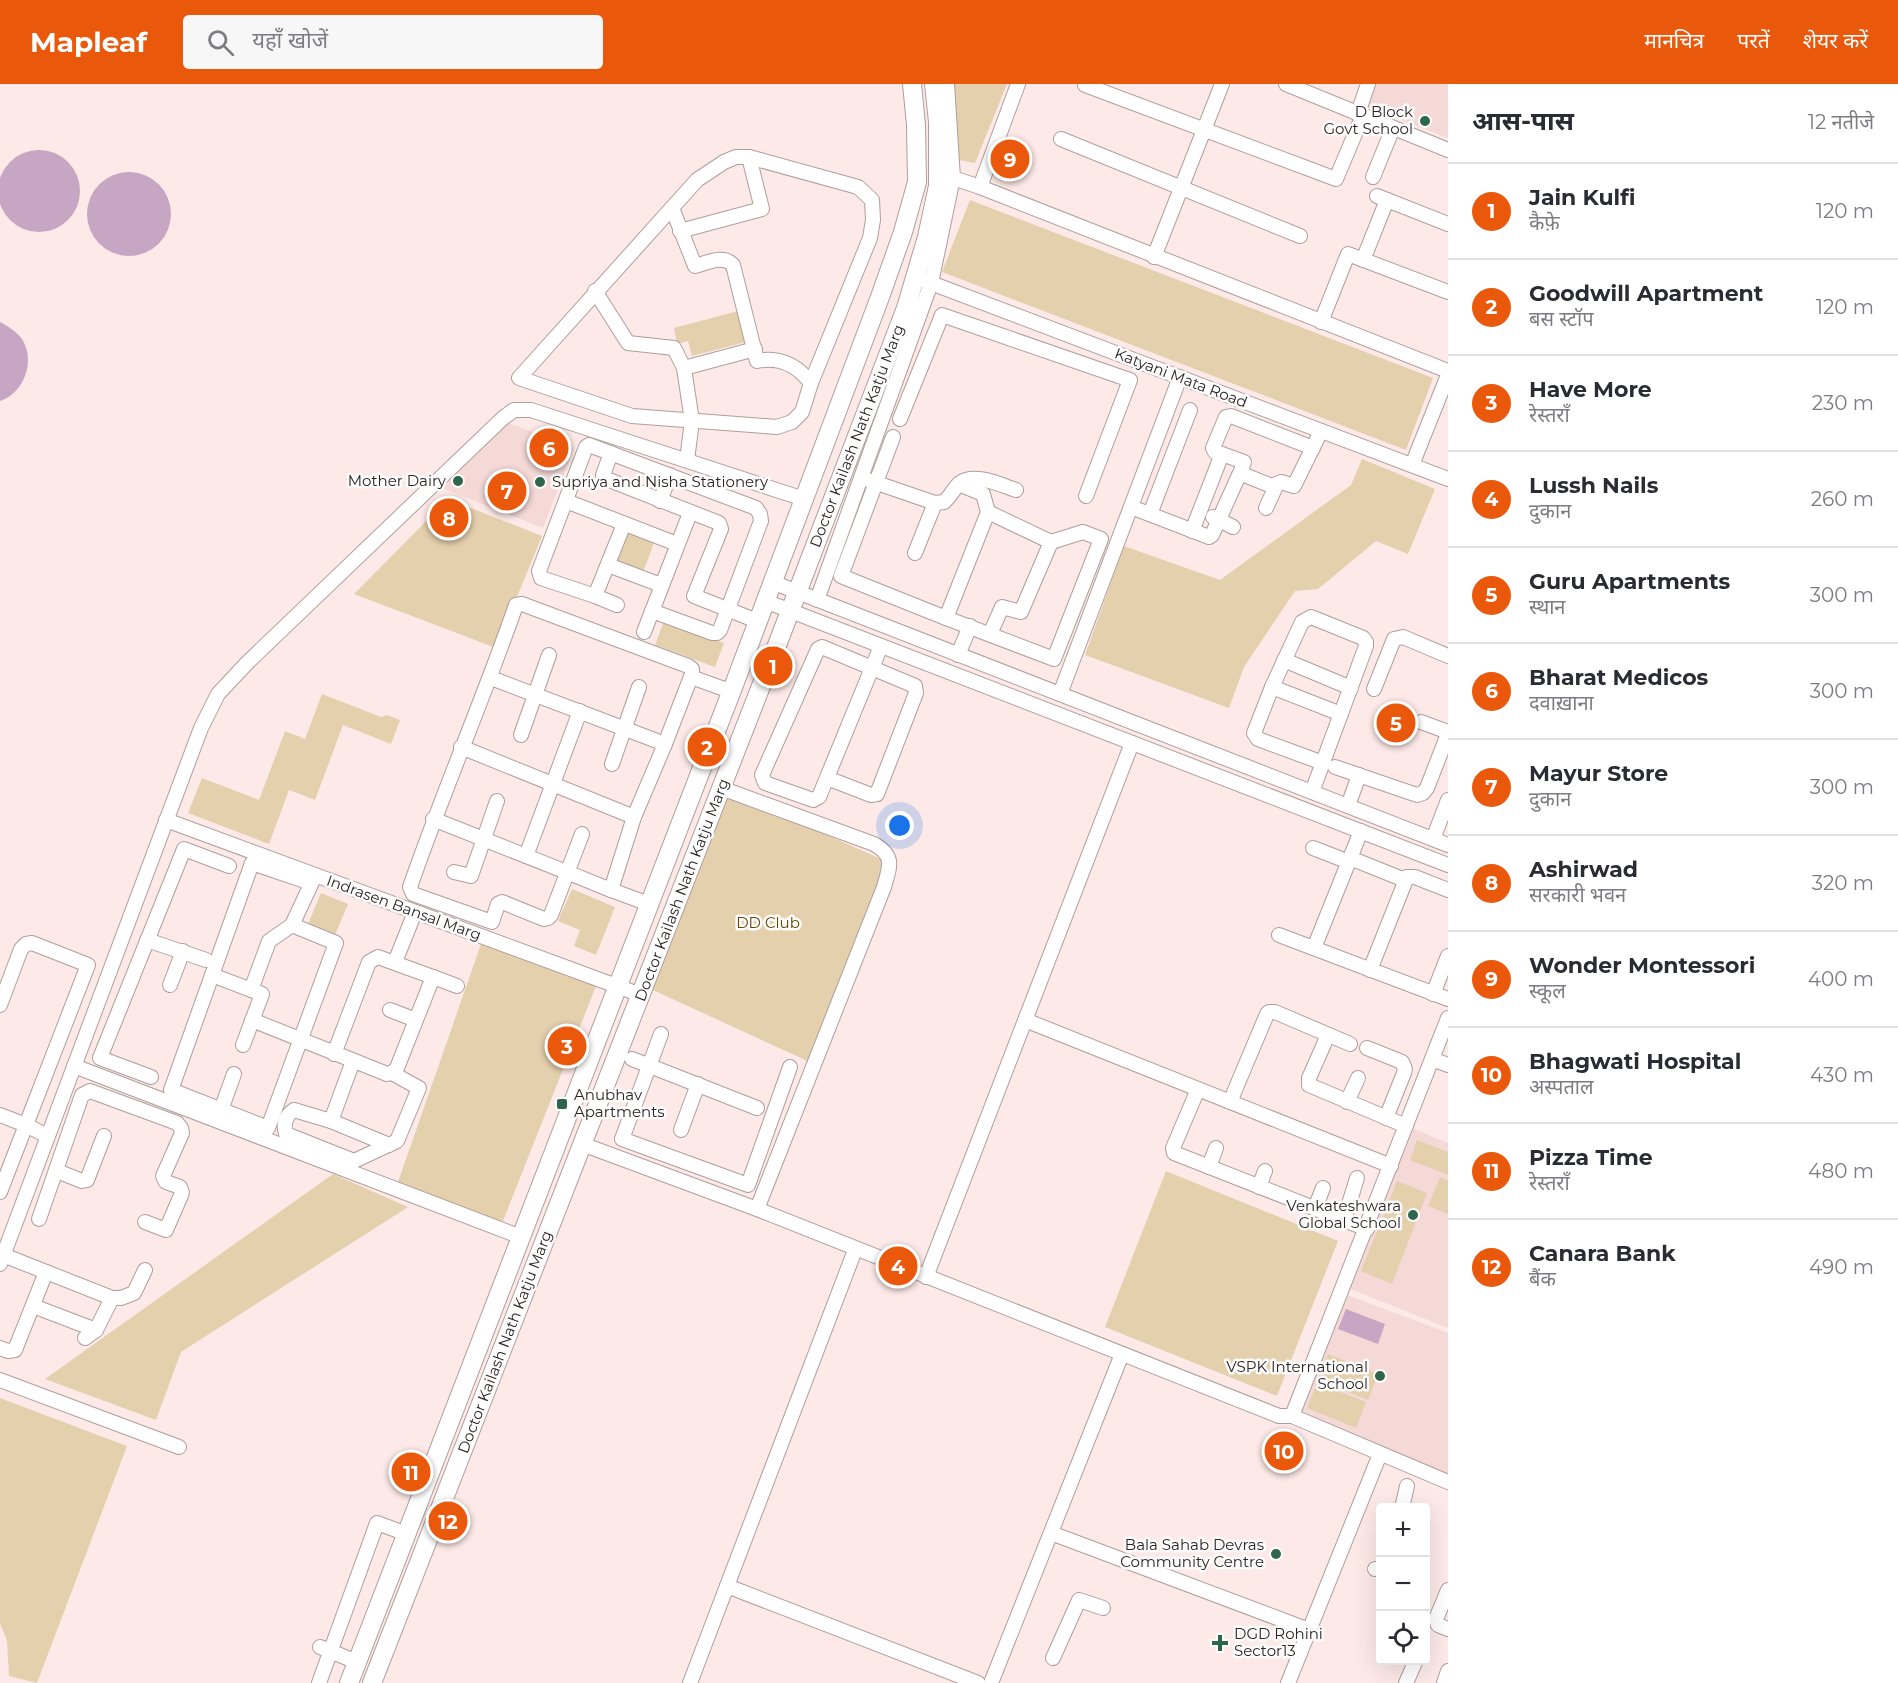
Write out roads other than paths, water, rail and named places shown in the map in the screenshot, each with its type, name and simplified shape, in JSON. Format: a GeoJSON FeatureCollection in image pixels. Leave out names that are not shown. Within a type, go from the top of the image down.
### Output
{"type":"FeatureCollection","features":[{"type":"Feature","properties":{"kind":"main road","name":"Doctor Kailash Nath Katju Marg"},"geometry":{"type":"LineString","coordinates":[[353,1673],[804,499],[903,232],[917,182],[916,125],[912,84]]}},
{"type":"Feature","properties":{"kind":"main road","name":"Doctor Kailash Nath Katju Marg"},"geometry":{"type":"LineString","coordinates":[[372,1683],[797,592],[852,474],[906,308],[923,280],[927,237],[938,186],[946,176],[934,84]]}},
{"type":"Feature","properties":{"kind":"street"},"geometry":{"type":"LineString","coordinates":[[947,84],[946,176],[980,187],[1448,373],[1412,465]]}},
{"type":"Feature","properties":{"kind":"street"},"geometry":{"type":"LineString","coordinates":[[980,187],[1018,84]]}},
{"type":"Feature","properties":{"kind":"street"},"geometry":{"type":"LineString","coordinates":[[1154,257],[1222,84]]}},
{"type":"Feature","properties":{"kind":"street"},"geometry":{"type":"LineString","coordinates":[[1286,84],[1448,150]]}},
{"type":"Feature","properties":{"kind":"street"},"geometry":{"type":"LineString","coordinates":[[1084,85],[1336,179],[1360,114],[1368,84]]}},
{"type":"Feature","properties":{"kind":"street"},"geometry":{"type":"LineString","coordinates":[[1373,177],[1393,128]]}},
{"type":"Feature","properties":{"kind":"street"},"geometry":{"type":"LineString","coordinates":[[1061,139],[1300,236]]}},
{"type":"Feature","properties":{"kind":"street"},"geometry":{"type":"LineString","coordinates":[[736,157],[748,158],[858,187],[872,200],[873,220],[870,238],[811,383],[802,412],[792,422],[777,427],[632,416],[519,378],[672,208],[697,180],[736,157]]}},
{"type":"Feature","properties":{"kind":"street"},"geometry":{"type":"LineString","coordinates":[[680,231],[762,209],[748,158]]}},
{"type":"Feature","properties":{"kind":"street"},"geometry":{"type":"LineString","coordinates":[[1363,260],[1382,198],[1448,224]]}},
{"type":"Feature","properties":{"kind":"street"},"geometry":{"type":"LineString","coordinates":[[672,208],[695,266],[721,259],[728,260],[733,265],[757,361],[766,358],[785,362],[801,369],[811,383]]}},
{"type":"Feature","properties":{"kind":"street"},"geometry":{"type":"LineString","coordinates":[[1321,322],[1348,254],[1448,292]]}},
{"type":"Feature","properties":{"kind":"street"},"geometry":{"type":"LineString","coordinates":[[817,600],[852,474],[893,386],[923,280]]}},
{"type":"Feature","properties":{"kind":"street","name":"Katyani Mata Road"},"geometry":{"type":"LineString","coordinates":[[923,280],[1448,479]]}},
{"type":"Feature","properties":{"kind":"street"},"geometry":{"type":"LineString","coordinates":[[595,291],[628,343],[674,348],[684,368],[692,421],[687,460]]}},
{"type":"Feature","properties":{"kind":"street"},"geometry":{"type":"LineString","coordinates":[[1005,337],[1013,314]]}},
{"type":"Feature","properties":{"kind":"street"},"geometry":{"type":"LineString","coordinates":[[900,419],[942,315],[1130,380],[1086,496]]}},
{"type":"Feature","properties":{"kind":"street"},"geometry":{"type":"LineString","coordinates":[[684,368],[755,349]]}},
{"type":"Feature","properties":{"kind":"street"},"geometry":{"type":"LineString","coordinates":[[1060,694],[1180,377]]}},
{"type":"Feature","properties":{"kind":"street"},"geometry":{"type":"LineString","coordinates":[[893,386],[910,393]]}},
{"type":"Feature","properties":{"kind":"street"},"geometry":{"type":"LineString","coordinates":[[145,1270],[134,1293],[121,1298],[112,1298],[46,1272],[2,1259],[201,728],[218,694],[247,663],[503,418],[514,411],[531,410],[804,499]]}},
{"type":"Feature","properties":{"kind":"street"},"geometry":{"type":"LineString","coordinates":[[1150,514],[1190,410]]}},
{"type":"Feature","properties":{"kind":"street"},"geometry":{"type":"LineString","coordinates":[[1131,507],[1209,537],[1219,520],[1244,462],[1215,452],[1213,448],[1224,419],[1228,416],[1313,448]]}},
{"type":"Feature","properties":{"kind":"street"},"geometry":{"type":"LineString","coordinates":[[1266,508],[1275,486],[1281,482],[1292,486],[1296,484],[1321,431]]}},
{"type":"Feature","properties":{"kind":"street"},"geometry":{"type":"LineString","coordinates":[[893,437],[841,576],[1054,659],[1101,539],[1083,532],[1051,542],[987,512]]}},
{"type":"Feature","properties":{"kind":"street"},"geometry":{"type":"LineString","coordinates":[[617,604],[542,578],[538,571],[587,446],[591,445],[756,508],[760,514],[761,521],[717,633],[652,611]]}},
{"type":"Feature","properties":{"kind":"street"},"geometry":{"type":"LineString","coordinates":[[611,453],[603,477],[719,523],[721,526],[694,596],[757,621]]}},
{"type":"Feature","properties":{"kind":"street"},"geometry":{"type":"LineString","coordinates":[[1192,531],[1222,454]]}},
{"type":"Feature","properties":{"kind":"street"},"geometry":{"type":"LineString","coordinates":[[852,474],[935,503],[944,502],[959,484],[968,479],[978,479],[1016,489]]}},
{"type":"Feature","properties":{"kind":"street"},"geometry":{"type":"LineString","coordinates":[[1240,474],[1275,486]]}},
{"type":"Feature","properties":{"kind":"street"},"geometry":{"type":"LineString","coordinates":[[660,501],[670,475]]}},
{"type":"Feature","properties":{"kind":"street"},"geometry":{"type":"LineString","coordinates":[[946,618],[987,512],[983,494],[959,484]]}},
{"type":"Feature","properties":{"kind":"street"},"geometry":{"type":"LineString","coordinates":[[566,501],[677,544]]}},
{"type":"Feature","properties":{"kind":"street"},"geometry":{"type":"LineString","coordinates":[[915,553],[935,503]]}},
{"type":"Feature","properties":{"kind":"street"},"geometry":{"type":"LineString","coordinates":[[1200,511],[1233,527]]}},
{"type":"Feature","properties":{"kind":"street"},"geometry":{"type":"LineString","coordinates":[[644,632],[690,513]]}},
{"type":"Feature","properties":{"kind":"street"},"geometry":{"type":"LineString","coordinates":[[595,596],[624,524]]}},
{"type":"Feature","properties":{"kind":"street"},"geometry":{"type":"LineString","coordinates":[[990,634],[1002,607],[1021,612],[1051,542]]}},
{"type":"Feature","properties":{"kind":"street"},"geometry":{"type":"LineString","coordinates":[[608,565],[661,585]]}},
{"type":"Feature","properties":{"kind":"street"},"geometry":{"type":"LineString","coordinates":[[772,582],[1442,843],[1448,800]]}},
{"type":"Feature","properties":{"kind":"street"},"geometry":{"type":"LineString","coordinates":[[765,601],[1448,865]]}},
{"type":"Feature","properties":{"kind":"street"},"geometry":{"type":"LineString","coordinates":[[582,834],[569,873],[548,918],[544,919],[502,902],[498,904],[492,922],[412,894],[410,887],[434,819],[461,747],[491,678],[516,605],[519,604],[692,669],[665,744],[634,817],[611,890]]}},
{"type":"Feature","properties":{"kind":"street"},"geometry":{"type":"LineString","coordinates":[[1312,792],[1329,765],[1341,714],[1366,646],[1365,640],[1315,617],[1306,618],[1302,622],[1272,687],[1254,730],[1255,737],[1329,765],[1410,794],[1423,793],[1448,733],[1421,722]]}},
{"type":"Feature","properties":{"kind":"street"},"geometry":{"type":"LineString","coordinates":[[958,654],[969,626]]}},
{"type":"Feature","properties":{"kind":"street"},"geometry":{"type":"LineString","coordinates":[[1374,689],[1396,638],[1403,637],[1448,656]]}},
{"type":"Feature","properties":{"kind":"street"},"geometry":{"type":"LineString","coordinates":[[827,778],[872,795],[878,791],[916,693],[915,686],[872,668],[822,647],[818,649],[762,775],[765,783],[813,800],[819,796],[827,778],[872,668],[881,646]]}},
{"type":"Feature","properties":{"kind":"street"},"geometry":{"type":"LineString","coordinates":[[521,735],[549,655]]}},
{"type":"Feature","properties":{"kind":"street"},"geometry":{"type":"LineString","coordinates":[[1284,660],[1351,688]]}},
{"type":"Feature","properties":{"kind":"street"},"geometry":{"type":"LineString","coordinates":[[691,677],[730,691]]}},
{"type":"Feature","properties":{"kind":"street"},"geometry":{"type":"LineString","coordinates":[[491,678],[665,744]]}},
{"type":"Feature","properties":{"kind":"street"},"geometry":{"type":"LineString","coordinates":[[612,764],[639,687]]}},
{"type":"Feature","properties":{"kind":"street"},"geometry":{"type":"LineString","coordinates":[[1272,687],[1341,714]]}},
{"type":"Feature","properties":{"kind":"street"},"geometry":{"type":"LineString","coordinates":[[526,856],[580,711]]}},
{"type":"Feature","properties":{"kind":"street"},"geometry":{"type":"LineString","coordinates":[[926,1277],[1132,743]]}},
{"type":"Feature","properties":{"kind":"street"},"geometry":{"type":"LineString","coordinates":[[461,747],[634,817]]}},
{"type":"Feature","properties":{"kind":"street"},"geometry":{"type":"LineString","coordinates":[[1348,806],[1359,775]]}},
{"type":"Feature","properties":{"kind":"street"},"geometry":{"type":"LineString","coordinates":[[721,788],[874,844],[885,850],[890,863],[884,886],[757,1209]]}},
{"type":"Feature","properties":{"kind":"street"},"geometry":{"type":"LineString","coordinates":[[454,872],[471,876],[498,801]]}},
{"type":"Feature","properties":{"kind":"street"},"geometry":{"type":"LineString","coordinates":[[434,819],[649,904]]}},
{"type":"Feature","properties":{"kind":"street","name":"Indrasen Bansal Marg"},"geometry":{"type":"LineString","coordinates":[[166,820],[313,879],[415,912],[641,995]]}},
{"type":"Feature","properties":{"kind":"street"},"geometry":{"type":"LineString","coordinates":[[1314,948],[1361,831]]}},
{"type":"Feature","properties":{"kind":"street"},"geometry":{"type":"LineString","coordinates":[[1313,848],[1405,880]]}},
{"type":"Feature","properties":{"kind":"street"},"geometry":{"type":"LineString","coordinates":[[151,1077],[100,1058],[105,1043],[184,849],[229,866]]}},
{"type":"Feature","properties":{"kind":"street"},"geometry":{"type":"LineString","coordinates":[[251,990],[269,941],[292,925],[313,879],[252,862],[171,1089],[268,1128],[336,943],[292,925]]}},
{"type":"Feature","properties":{"kind":"street"},"geometry":{"type":"LineString","coordinates":[[1370,970],[1407,877],[1414,877],[1448,891]]}},
{"type":"Feature","properties":{"kind":"street"},"geometry":{"type":"LineString","coordinates":[[395,962],[415,912]]}},
{"type":"Feature","properties":{"kind":"street"},"geometry":{"type":"LineString","coordinates":[[1279,935],[1448,999]]}},
{"type":"Feature","properties":{"kind":"street"},"geometry":{"type":"LineString","coordinates":[[147,940],[206,960]]}},
{"type":"Feature","properties":{"kind":"street"},"geometry":{"type":"LineString","coordinates":[[0,1005],[21,949],[26,944],[32,943],[108,975]]}},
{"type":"Feature","properties":{"kind":"street"},"geometry":{"type":"LineString","coordinates":[[170,985],[183,951]]}},
{"type":"Feature","properties":{"kind":"street"},"geometry":{"type":"LineString","coordinates":[[1433,994],[1448,956]]}},
{"type":"Feature","properties":{"kind":"street"},"geometry":{"type":"LineString","coordinates":[[334,1054],[369,962],[378,957],[457,986]]}},
{"type":"Feature","properties":{"kind":"street"},"geometry":{"type":"LineString","coordinates":[[2,1183],[88,965]]}},
{"type":"Feature","properties":{"kind":"street"},"geometry":{"type":"LineString","coordinates":[[212,975],[262,994],[243,1045]]}},
{"type":"Feature","properties":{"kind":"street"},"geometry":{"type":"LineString","coordinates":[[392,1073],[397,1068],[433,977]]}},
{"type":"Feature","properties":{"kind":"street"},"geometry":{"type":"LineString","coordinates":[[390,1010],[416,1020]]}},
{"type":"Feature","properties":{"kind":"street"},"geometry":{"type":"LineString","coordinates":[[1230,1102],[1266,1014],[1269,1012],[1275,1012],[1350,1044]]}},
{"type":"Feature","properties":{"kind":"street"},"geometry":{"type":"LineString","coordinates":[[1292,1416],[1448,1018]]}},
{"type":"Feature","properties":{"kind":"street"},"geometry":{"type":"LineString","coordinates":[[252,1020],[334,1054],[387,1074],[392,1073],[419,1088],[397,1141],[389,1145],[354,1161],[286,1134],[285,1119],[294,1110],[330,1121],[389,1145]]}},
{"type":"Feature","properties":{"kind":"street"},"geometry":{"type":"LineString","coordinates":[[1025,1020],[1390,1167]]}},
{"type":"Feature","properties":{"kind":"street"},"geometry":{"type":"LineString","coordinates":[[661,1034],[622,1138],[748,1185],[790,1067]]}},
{"type":"Feature","properties":{"kind":"street"},"geometry":{"type":"LineString","coordinates":[[1328,1035],[1308,1082],[1312,1087],[1406,1126]]}},
{"type":"Feature","properties":{"kind":"street"},"geometry":{"type":"LineString","coordinates":[[85,1037],[100,1045],[105,1043]]}},
{"type":"Feature","properties":{"kind":"street"},"geometry":{"type":"LineString","coordinates":[[1367,1048],[1402,1062],[1404,1066],[1404,1073],[1386,1118]]}},
{"type":"Feature","properties":{"kind":"street"},"geometry":{"type":"LineString","coordinates":[[632,1059],[757,1108]]}},
{"type":"Feature","properties":{"kind":"street"},"geometry":{"type":"LineString","coordinates":[[1432,1059],[1448,1065]]}},
{"type":"Feature","properties":{"kind":"street"},"geometry":{"type":"LineString","coordinates":[[330,1121],[353,1061]]}},
{"type":"Feature","properties":{"kind":"street"},"geometry":{"type":"LineString","coordinates":[[74,1066],[521,1237]]}},
{"type":"Feature","properties":{"kind":"street"},"geometry":{"type":"LineString","coordinates":[[221,1110],[234,1074]]}},
{"type":"Feature","properties":{"kind":"street"},"geometry":{"type":"LineString","coordinates":[[1347,1102],[1358,1078]]}},
{"type":"Feature","properties":{"kind":"street"},"geometry":{"type":"LineString","coordinates":[[107,1097],[113,1081]]}},
{"type":"Feature","properties":{"kind":"street"},"geometry":{"type":"LineString","coordinates":[[681,1130],[698,1084]]}},
{"type":"Feature","properties":{"kind":"street"},"geometry":{"type":"LineString","coordinates":[[1198,1089],[1173,1151],[1176,1154],[1366,1228]]}},
{"type":"Feature","properties":{"kind":"street"},"geometry":{"type":"LineString","coordinates":[[39,1219],[82,1095],[90,1091],[177,1123],[181,1128],[182,1133],[164,1176],[166,1182],[180,1187],[182,1193],[166,1230],[146,1222]]}},
{"type":"Feature","properties":{"kind":"street"},"geometry":{"type":"LineString","coordinates":[[0,1115],[47,1136]]}},
{"type":"Feature","properties":{"kind":"street"},"geometry":{"type":"LineString","coordinates":[[57,1171],[82,1181],[87,1180],[104,1136]]}},
{"type":"Feature","properties":{"kind":"street"},"geometry":{"type":"LineString","coordinates":[[582,1144],[757,1209],[855,1250],[1279,1416],[1292,1416],[1448,1482]]}},
{"type":"Feature","properties":{"kind":"street"},"geometry":{"type":"LineString","coordinates":[[1209,1167],[1216,1148]]}},
{"type":"Feature","properties":{"kind":"street"},"geometry":{"type":"LineString","coordinates":[[1259,1187],[1265,1171]]}},
{"type":"Feature","properties":{"kind":"street"},"geometry":{"type":"LineString","coordinates":[[1344,1220],[1358,1178]]}},
{"type":"Feature","properties":{"kind":"street"},"geometry":{"type":"LineString","coordinates":[[1315,1208],[1323,1188]]}},
{"type":"Feature","properties":{"kind":"street"},"geometry":{"type":"LineString","coordinates":[[690,1683],[855,1250]]}},
{"type":"Feature","properties":{"kind":"street"},"geometry":{"type":"LineString","coordinates":[[0,1348],[8,1351],[15,1350],[46,1272]]}},
{"type":"Feature","properties":{"kind":"street"},"geometry":{"type":"LineString","coordinates":[[33,1306],[90,1334],[112,1298]]}},
{"type":"Feature","properties":{"kind":"street"},"geometry":{"type":"LineString","coordinates":[[991,1683],[1122,1354]]}},
{"type":"Feature","properties":{"kind":"street"},"geometry":{"type":"LineString","coordinates":[[0,1380],[179,1448]]}},
{"type":"Feature","properties":{"kind":"street"},"geometry":{"type":"LineString","coordinates":[[1288,1683],[1380,1454]]}},
{"type":"Feature","properties":{"kind":"street"},"geometry":{"type":"LineString","coordinates":[[1403,1503],[1407,1486]]}},
{"type":"Feature","properties":{"kind":"street"},"geometry":{"type":"LineString","coordinates":[[319,1683],[325,1650],[377,1522],[407,1534]]}},
{"type":"Feature","properties":{"kind":"street"},"geometry":{"type":"LineString","coordinates":[[1051,1533],[1309,1630]]}},
{"type":"Feature","properties":{"kind":"street"},"geometry":{"type":"LineString","coordinates":[[727,1586],[978,1683]]}},
{"type":"Feature","properties":{"kind":"street"},"geometry":{"type":"LineString","coordinates":[[1448,1590],[1436,1619],[1438,1625],[1448,1629]]}},
{"type":"Feature","properties":{"kind":"street"},"geometry":{"type":"LineString","coordinates":[[1053,1658],[1079,1600],[1103,1608]]}},
{"type":"Feature","properties":{"kind":"street"},"geometry":{"type":"LineString","coordinates":[[325,1650],[353,1673],[372,1683]]}},
{"type":"Feature","properties":{"kind":"street"},"geometry":{"type":"LineString","coordinates":[[1406,1683],[1414,1665]]}},
{"type":"Feature","properties":{"kind":"street"},"geometry":{"type":"LineString","coordinates":[[1443,1683],[1448,1671]]}},
{"type":"Feature","properties":{"kind":"place","name":"D Block Govt School"},"geometry":{"type":"Point","coordinates":[1425,121]}},
{"type":"Feature","properties":{"kind":"place","name":"Wonder Montessori"},"geometry":{"type":"Point","coordinates":[1010,159]}},
{"type":"Feature","properties":{"kind":"place","name":"Bharat Medicos"},"geometry":{"type":"Point","coordinates":[549,448]}},
{"type":"Feature","properties":{"kind":"place","name":"Mother Dairy"},"geometry":{"type":"Point","coordinates":[458,481]}},
{"type":"Feature","properties":{"kind":"place","name":"Supriya and Nisha Stationery"},"geometry":{"type":"Point","coordinates":[540,482]}},
{"type":"Feature","properties":{"kind":"place","name":"Mayur Store"},"geometry":{"type":"Point","coordinates":[507,491]}},
{"type":"Feature","properties":{"kind":"place","name":"Ashirwad"},"geometry":{"type":"Point","coordinates":[449,518]}},
{"type":"Feature","properties":{"kind":"place","name":"Jain Kulfi"},"geometry":{"type":"Point","coordinates":[773,666]}},
{"type":"Feature","properties":{"kind":"place","name":"Guru Apartments"},"geometry":{"type":"Point","coordinates":[1396,723]}},
{"type":"Feature","properties":{"kind":"place","name":"Goodwill Apartment"},"geometry":{"type":"Point","coordinates":[707,747]}},
{"type":"Feature","properties":{"kind":"place","name":"Have More"},"geometry":{"type":"Point","coordinates":[567,1046]}},
{"type":"Feature","properties":{"kind":"place","name":"Anubhav Apartments"},"geometry":{"type":"Point","coordinates":[562,1104]}},
{"type":"Feature","properties":{"kind":"place","name":"Venkateshwara Global School"},"geometry":{"type":"Point","coordinates":[1413,1215]}},
{"type":"Feature","properties":{"kind":"place","name":"Lussh Nails"},"geometry":{"type":"Point","coordinates":[898,1266]}},
{"type":"Feature","properties":{"kind":"place","name":"VSPK International School"},"geometry":{"type":"Point","coordinates":[1380,1376]}},
{"type":"Feature","properties":{"kind":"place","name":"Bhagwati Hospital"},"geometry":{"type":"Point","coordinates":[1284,1451]}},
{"type":"Feature","properties":{"kind":"place","name":"Pizza Time"},"geometry":{"type":"Point","coordinates":[411,1472]}},
{"type":"Feature","properties":{"kind":"place","name":"Canara Bank"},"geometry":{"type":"Point","coordinates":[448,1521]}},
{"type":"Feature","properties":{"kind":"place","name":"Bala Sahab Devras Community Centre"},"geometry":{"type":"Point","coordinates":[1276,1554]}},
{"type":"Feature","properties":{"kind":"place","name":"DGD Rohini Sector13"},"geometry":{"type":"Point","coordinates":[1220,1643]}},
{"type":"Feature","properties":{"kind":"park label","name":"DD Club"},"geometry":{"type":"Point","coordinates":[768,923]}}]}
